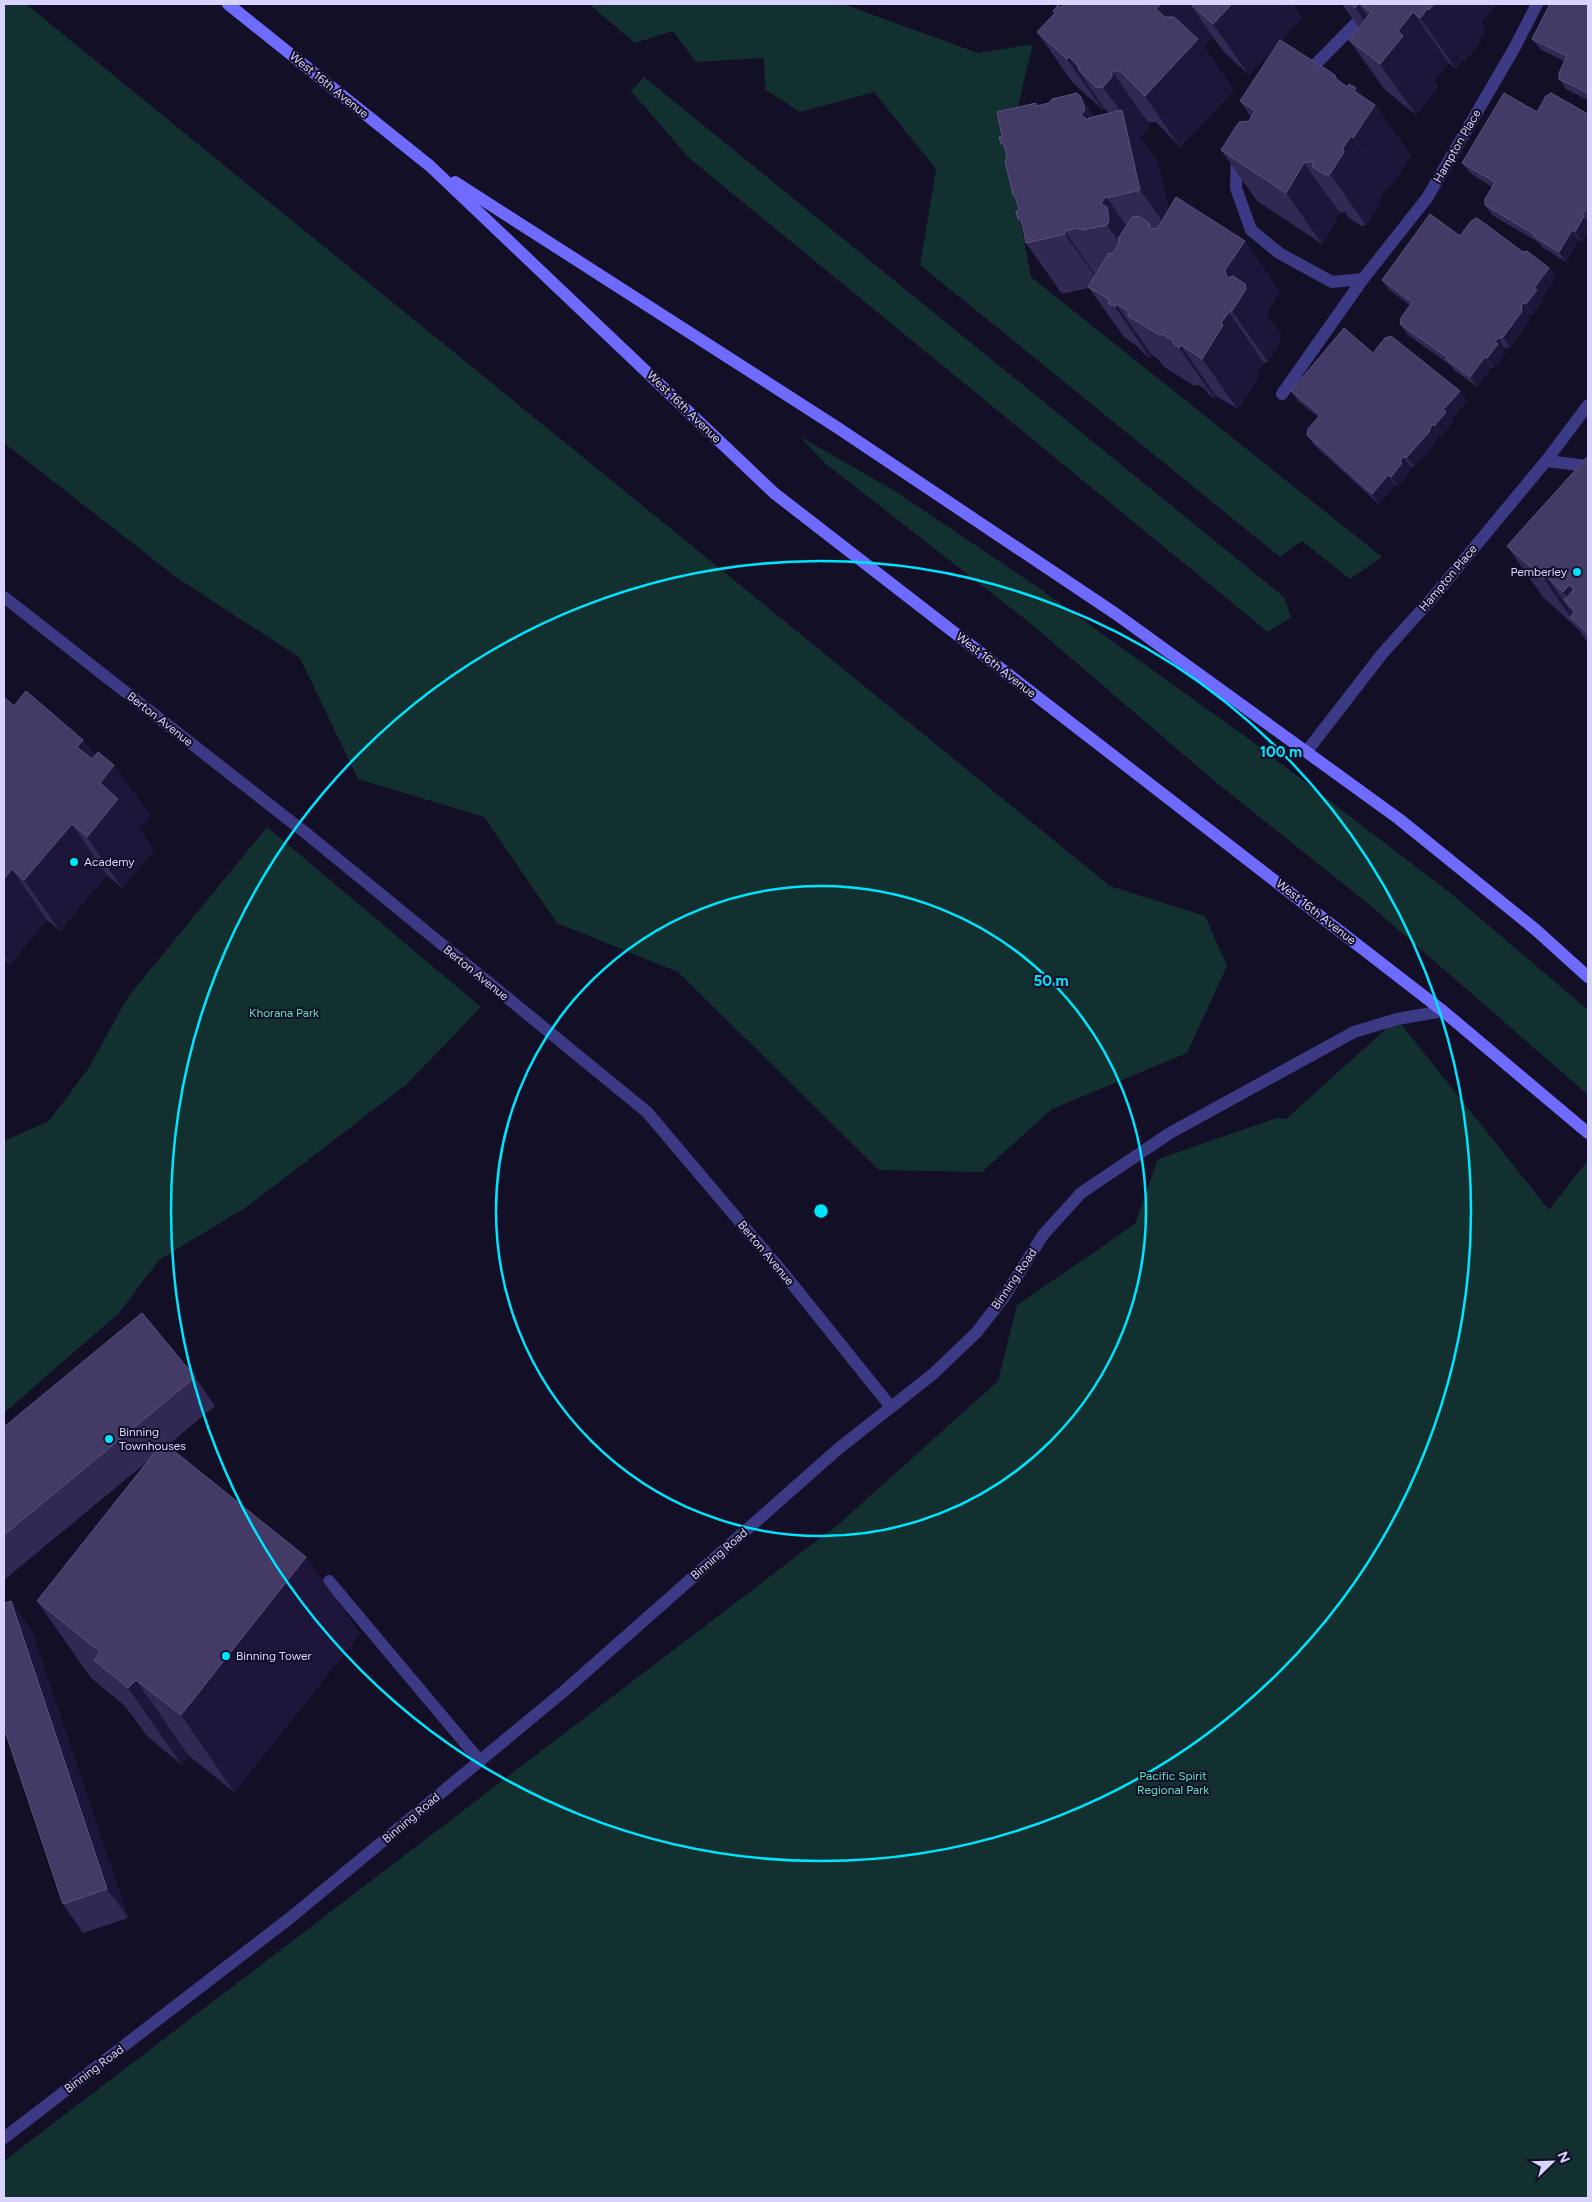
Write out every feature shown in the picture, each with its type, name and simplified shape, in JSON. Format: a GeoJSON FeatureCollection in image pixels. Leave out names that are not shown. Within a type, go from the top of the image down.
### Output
{"type":"FeatureCollection","features":[{"type":"Feature","properties":{"kind":"main road","name":"West 16th Avenue"},"geometry":{"type":"LineString","coordinates":[[228,4],[430,166],[774,493],[1443,1011],[1588,1133]]}},
{"type":"Feature","properties":{"kind":"main road","name":"West 16th Avenue"},"geometry":{"type":"LineString","coordinates":[[430,166],[838,428],[1116,614],[1399,818],[1536,930],[1588,977]]}},
{"type":"Feature","properties":{"kind":"street"},"geometry":{"type":"LineString","coordinates":[[1299,81],[1376,4]]}},
{"type":"Feature","properties":{"kind":"street","name":"Hampton Place"},"geometry":{"type":"LineString","coordinates":[[1282,394],[1363,279],[1427,198],[1515,47],[1537,4]]}},
{"type":"Feature","properties":{"kind":"street"},"geometry":{"type":"LineString","coordinates":[[1237,144],[1236,188],[1251,230],[1279,253],[1332,282],[1363,279]]}},
{"type":"Feature","properties":{"kind":"street","name":"Hampton Place"},"geometry":{"type":"LineString","coordinates":[[1307,751],[1382,654],[1434,596],[1546,461],[1588,405]]}},
{"type":"Feature","properties":{"kind":"street"},"geometry":{"type":"LineString","coordinates":[[1546,461],[1588,466]]}},
{"type":"Feature","properties":{"kind":"street","name":"Berton Avenue"},"geometry":{"type":"LineString","coordinates":[[4,597],[307,834],[647,1112],[785,1275],[891,1407]]}},
{"type":"Feature","properties":{"kind":"street","name":"Binning Road"},"geometry":{"type":"LineString","coordinates":[[4,2138],[290,1918],[563,1692],[838,1449],[932,1374],[976,1332],[1004,1297],[1043,1235],[1081,1192],[1170,1133],[1354,1032],[1397,1019],[1443,1011]]}},
{"type":"Feature","properties":{"kind":"street"},"geometry":{"type":"LineString","coordinates":[[329,1581],[480,1760]]}},
{"type":"Feature","properties":{"kind":"green space"},"geometry":{"type":"Polygon","coordinates":[[[4,4],[26,4],[1110,886],[1205,916],[1227,966],[1187,1053],[1052,1109],[982,1172],[879,1170],[678,972],[557,923],[484,817],[358,779],[300,658],[176,577],[4,443],[4,4]]]}},
{"type":"Feature","properties":{"kind":"green space"},"geometry":{"type":"Polygon","coordinates":[[[589,4],[843,4],[978,53],[1033,44],[1007,152],[1031,277],[1382,557],[1350,579],[1302,541],[1280,557],[920,265],[936,169],[874,92],[800,112],[765,89],[764,58],[696,62],[673,31],[635,43],[589,4]]]}},
{"type":"Feature","properties":{"kind":"green space"},"geometry":{"type":"Polygon","coordinates":[[[644,77],[1284,597],[1291,617],[1268,632],[689,158],[631,91],[644,77]]]}},
{"type":"Feature","properties":{"kind":"green space"},"geometry":{"type":"Polygon","coordinates":[[[799,436],[895,491],[1033,584],[1250,740],[1453,895],[1588,1010],[1588,1095],[1371,906],[1212,779],[1030,623],[826,464],[799,436]]]}},
{"type":"Feature","properties":{"kind":"green space","name":"Khorana Park"},"geometry":{"type":"Polygon","coordinates":[[[267,827],[481,1007],[407,1084],[248,1206],[159,1260],[119,1313],[4,1413],[4,1141],[49,1121],[88,1069],[128,997],[267,827]]]}},
{"type":"Feature","properties":{"kind":"green space","name":"Pacific Spirit Regional Park"},"geometry":{"type":"Polygon","coordinates":[[[1397,1019],[1549,1210],[1588,1160],[1588,2198],[4,2198],[4,2161],[840,1523],[998,1381],[1017,1305],[1135,1224],[1158,1159],[1277,1118],[1286,1119],[1397,1019]]]}},
{"type":"Feature","properties":{"kind":"building"},"geometry":{"type":"Polygon","coordinates":[[[1064,4],[1161,4],[1156,9],[1165,17],[1174,17],[1198,39],[1145,96],[1120,71],[1112,71],[1112,77],[1103,87],[1097,88],[1079,70],[1079,66],[1069,57],[1067,59],[1037,32],[1055,13],[1053,11],[1058,5],[1060,8],[1064,4]]]}},
{"type":"Feature","properties":{"kind":"building"},"geometry":{"type":"Polygon","coordinates":[[[1191,4],[1232,4],[1213,24],[1191,4]]]}},
{"type":"Feature","properties":{"kind":"building"},"geometry":{"type":"Polygon","coordinates":[[[1350,4],[1358,4],[1355,8],[1350,4]]]}},
{"type":"Feature","properties":{"kind":"building"},"geometry":{"type":"Polygon","coordinates":[[[1360,4],[1434,4],[1420,18],[1413,12],[1398,31],[1403,36],[1380,64],[1349,40],[1371,12],[1360,4]]]}},
{"type":"Feature","properties":{"kind":"building"},"geometry":{"type":"Polygon","coordinates":[[[1550,4],[1588,4],[1588,93],[1559,79],[1559,73],[1567,56],[1532,39],[1550,4]]]}},
{"type":"Feature","properties":{"kind":"building"},"geometry":{"type":"Polygon","coordinates":[[[1280,40],[1335,75],[1336,79],[1347,87],[1349,84],[1356,88],[1354,91],[1375,105],[1353,138],[1351,136],[1343,148],[1344,152],[1330,174],[1325,175],[1313,167],[1312,161],[1304,163],[1286,193],[1221,150],[1239,122],[1249,121],[1255,111],[1240,101],[1280,40]]]}},
{"type":"Feature","properties":{"kind":"building"},"geometry":{"type":"Polygon","coordinates":[[[1077,93],[1081,97],[1085,110],[1081,115],[1088,120],[1089,118],[1122,110],[1140,190],[1107,198],[1106,196],[1101,204],[1107,207],[1109,220],[1107,225],[1082,230],[1078,228],[1065,231],[1065,234],[1026,243],[1021,219],[1018,219],[1016,211],[1019,211],[1005,161],[1007,157],[1004,144],[1001,144],[999,137],[1002,136],[997,112],[1036,103],[1036,106],[1049,103],[1052,99],[1077,93]]]}},
{"type":"Feature","properties":{"kind":"building"},"geometry":{"type":"Polygon","coordinates":[[[1504,93],[1537,112],[1546,96],[1551,93],[1588,114],[1588,208],[1581,215],[1584,216],[1575,232],[1572,230],[1559,252],[1535,237],[1534,234],[1485,205],[1485,199],[1495,182],[1462,163],[1504,93]]]}},
{"type":"Feature","properties":{"kind":"building"},"geometry":{"type":"Polygon","coordinates":[[[1176,197],[1245,241],[1225,270],[1227,278],[1233,276],[1245,284],[1246,289],[1232,311],[1229,312],[1221,323],[1223,325],[1202,359],[1181,345],[1179,348],[1173,343],[1174,341],[1162,334],[1159,335],[1128,316],[1128,311],[1116,304],[1115,307],[1108,303],[1110,300],[1088,287],[1109,253],[1112,254],[1119,243],[1118,239],[1132,217],[1138,216],[1149,223],[1150,229],[1158,228],[1176,197]]]}},
{"type":"Feature","properties":{"kind":"building"},"geometry":{"type":"Polygon","coordinates":[[[1430,214],[1460,236],[1471,221],[1477,218],[1523,252],[1527,251],[1549,268],[1534,288],[1537,290],[1526,304],[1524,303],[1521,306],[1522,311],[1503,337],[1498,338],[1495,342],[1498,344],[1487,358],[1485,357],[1470,377],[1447,360],[1447,357],[1400,324],[1401,318],[1412,302],[1382,280],[1430,214]]]}},
{"type":"Feature","properties":{"kind":"building"},"geometry":{"type":"Polygon","coordinates":[[[1344,328],[1373,353],[1385,338],[1391,336],[1460,391],[1443,410],[1446,412],[1434,426],[1432,424],[1429,432],[1407,457],[1403,457],[1400,461],[1402,463],[1391,477],[1388,475],[1372,494],[1307,435],[1308,429],[1320,415],[1291,391],[1344,328]]]}},
{"type":"Feature","properties":{"kind":"building"},"geometry":{"type":"Polygon","coordinates":[[[1588,456],[1588,634],[1570,617],[1575,611],[1564,600],[1574,589],[1569,585],[1563,592],[1546,576],[1544,579],[1507,546],[1588,456]]]}},
{"type":"Feature","properties":{"kind":"building"},"geometry":{"type":"Polygon","coordinates":[[[26,691],[83,740],[77,747],[92,759],[98,752],[114,765],[100,783],[118,799],[87,837],[72,824],[24,880],[12,869],[4,879],[4,697],[14,706],[26,691]]]}},
{"type":"Feature","properties":{"kind":"building"},"geometry":{"type":"Polygon","coordinates":[[[142,1313],[195,1377],[4,1535],[4,1427],[142,1313]]]}},
{"type":"Feature","properties":{"kind":"building"},"geometry":{"type":"Polygon","coordinates":[[[163,1442],[306,1557],[181,1715],[136,1680],[128,1688],[94,1660],[100,1652],[37,1601],[163,1442]]]}},
{"type":"Feature","properties":{"kind":"building"},"geometry":{"type":"Polygon","coordinates":[[[11,1601],[107,1889],[63,1904],[4,1728],[4,1603],[11,1601]]]}},
{"type":"Feature","properties":{"kind":"place","name":"Pemberley"},"geometry":{"type":"Point","coordinates":[1577,572]}},
{"type":"Feature","properties":{"kind":"place","name":"Academy"},"geometry":{"type":"Point","coordinates":[74,862]}},
{"type":"Feature","properties":{"kind":"place","name":"Binning Townhouses"},"geometry":{"type":"Point","coordinates":[109,1439]}},
{"type":"Feature","properties":{"kind":"place","name":"Binning Tower"},"geometry":{"type":"Point","coordinates":[226,1656]}}]}
